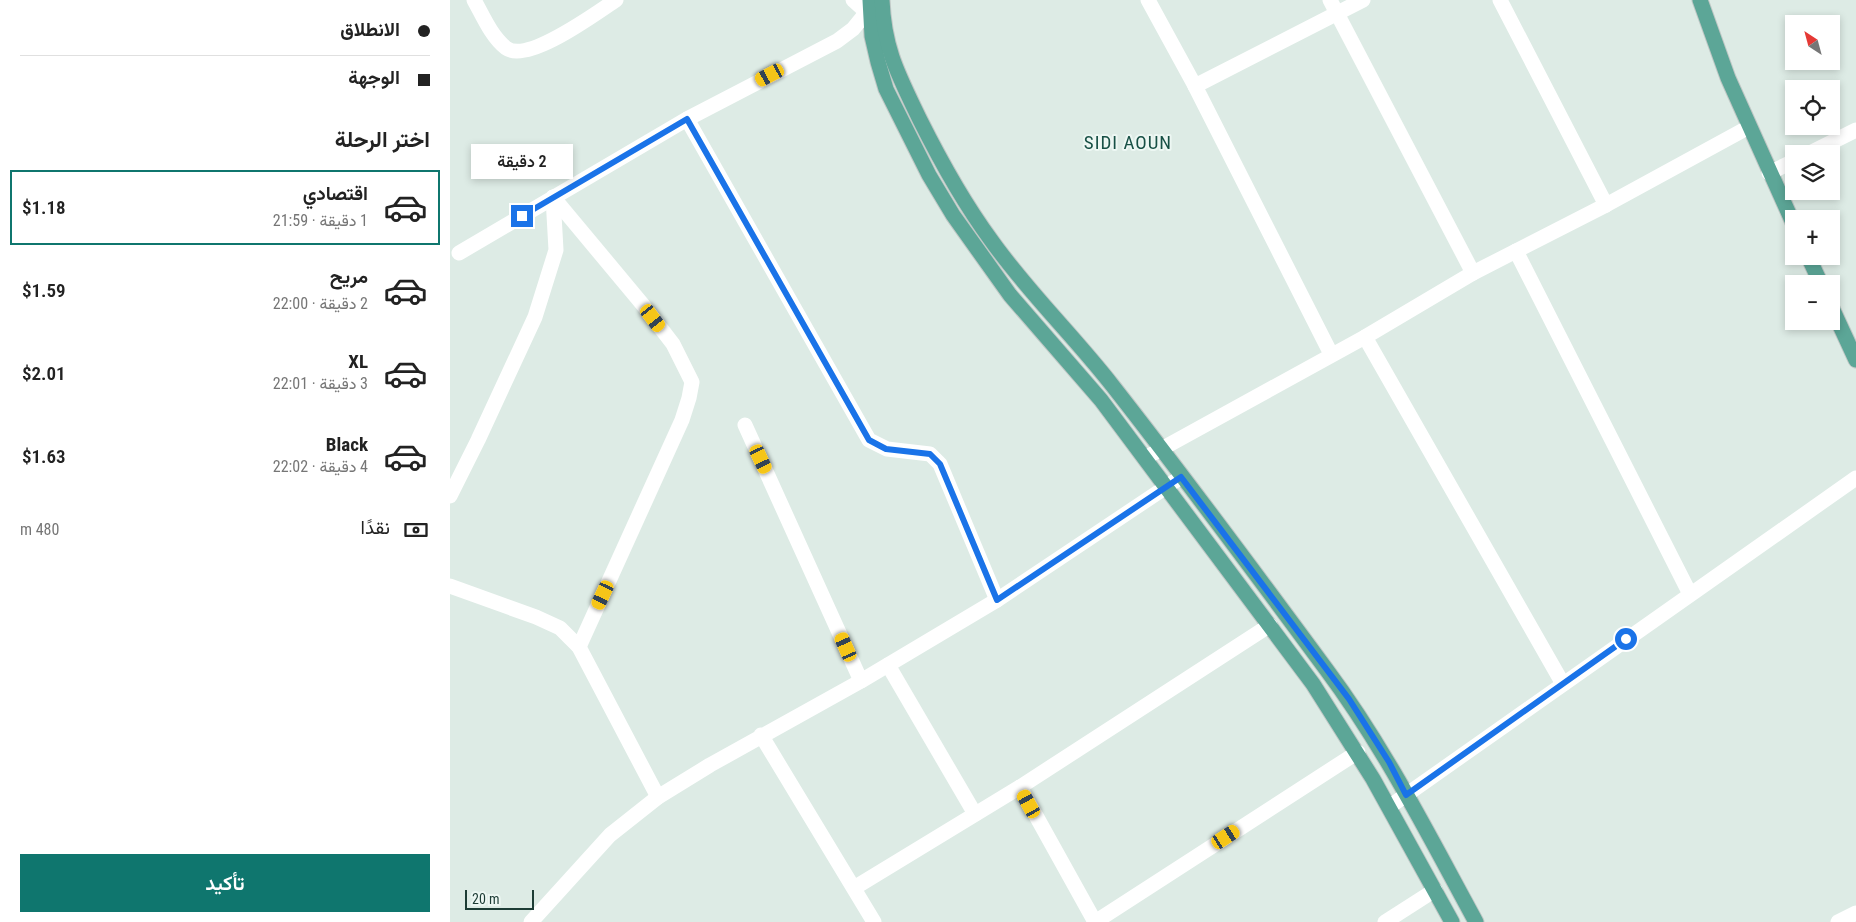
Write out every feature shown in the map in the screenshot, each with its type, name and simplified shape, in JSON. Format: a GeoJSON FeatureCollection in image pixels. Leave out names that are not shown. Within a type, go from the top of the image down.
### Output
{"type":"FeatureCollection","features":[{"type":"Feature","properties":{"kind":"main road"},"geometry":{"type":"LineString","coordinates":[[882,0],[873,13],[878,62],[886,88],[929,175],[953,215],[1010,295],[1101,400],[1270,625],[1317,691],[1358,752],[1452,922]]}},
{"type":"Feature","properties":{"kind":"main road"},"geometry":{"type":"LineString","coordinates":[[1700,0],[1724,69],[1748,127],[1786,210]]}},
{"type":"Feature","properties":{"kind":"main road"},"geometry":{"type":"LineString","coordinates":[[873,13],[896,71],[942,164],[966,204],[992,242],[1111,385],[1349,699],[1389,762],[1476,922]]}},
{"type":"Feature","properties":{"kind":"main road"},"geometry":{"type":"LineString","coordinates":[[1840,325],[1856,360]]}},
{"type":"Feature","properties":{"kind":"street"},"geometry":{"type":"LineString","coordinates":[[474,0],[494,36],[508,49],[526,51],[560,36],[616,0]]}},
{"type":"Feature","properties":{"kind":"street"},"geometry":{"type":"LineString","coordinates":[[459,253],[687,119],[836,40],[873,13],[853,0]]}},
{"type":"Feature","properties":{"kind":"street"},"geometry":{"type":"LineString","coordinates":[[1148,0],[1195,86],[1331,354]]}},
{"type":"Feature","properties":{"kind":"street"},"geometry":{"type":"LineString","coordinates":[[1195,86],[1334,7],[1363,0]]}},
{"type":"Feature","properties":{"kind":"street"},"geometry":{"type":"LineString","coordinates":[[1500,0],[1606,205]]}},
{"type":"Feature","properties":{"kind":"street"},"geometry":{"type":"LineString","coordinates":[[1334,7],[1474,273]]}},
{"type":"Feature","properties":{"kind":"street"},"geometry":{"type":"LineString","coordinates":[[687,119],[869,440],[886,449],[930,454],[940,464],[997,600]]}},
{"type":"Feature","properties":{"kind":"street"},"geometry":{"type":"LineString","coordinates":[[1145,458],[1365,337],[1474,273],[1606,205],[1748,127]]}},
{"type":"Feature","properties":{"kind":"street"},"geometry":{"type":"LineString","coordinates":[[1826,145],[1856,130]]}},
{"type":"Feature","properties":{"kind":"street"},"geometry":{"type":"LineString","coordinates":[[1769,173],[1785,165]]}},
{"type":"Feature","properties":{"kind":"street"},"geometry":{"type":"LineString","coordinates":[[450,496],[535,317],[556,250],[553,197]]}},
{"type":"Feature","properties":{"kind":"street"},"geometry":{"type":"LineString","coordinates":[[553,197],[673,344],[692,382],[690,398],[682,420],[579,647]]}},
{"type":"Feature","properties":{"kind":"street"},"geometry":{"type":"LineString","coordinates":[[1516,251],[1690,594]]}},
{"type":"Feature","properties":{"kind":"street"},"geometry":{"type":"LineString","coordinates":[[1365,337],[1562,684]]}},
{"type":"Feature","properties":{"kind":"street"},"geometry":{"type":"LineString","coordinates":[[745,425],[862,681]]}},
{"type":"Feature","properties":{"kind":"street"},"geometry":{"type":"LineString","coordinates":[[531,922],[610,835],[658,798],[761,735],[862,681],[997,600],[1181,477]]}},
{"type":"Feature","properties":{"kind":"street"},"geometry":{"type":"LineString","coordinates":[[1389,806],[1856,478]]}},
{"type":"Feature","properties":{"kind":"street"},"geometry":{"type":"LineString","coordinates":[[450,586],[536,617],[560,628],[579,647],[658,798]]}},
{"type":"Feature","properties":{"kind":"street"},"geometry":{"type":"LineString","coordinates":[[854,888],[1020,787],[1270,625]]}},
{"type":"Feature","properties":{"kind":"street"},"geometry":{"type":"LineString","coordinates":[[888,665],[975,814]]}},
{"type":"Feature","properties":{"kind":"street"},"geometry":{"type":"LineString","coordinates":[[761,735],[874,922]]}},
{"type":"Feature","properties":{"kind":"street"},"geometry":{"type":"LineString","coordinates":[[1020,787],[1095,922],[1358,752]]}},
{"type":"Feature","properties":{"kind":"street"},"geometry":{"type":"LineString","coordinates":[[1385,922],[1435,890]]}},
{"type":"Feature","properties":{"kind":"street"},"geometry":{"type":"LineString","coordinates":[[1838,922],[1856,913]]}},
{"type":"Feature","properties":{"kind":"district","name":"SIDI AOUN"},"geometry":{"type":"Point","coordinates":[1128,142]}},
{"type":"Feature","properties":{"kind":"route"},"geometry":{"type":"LineString","coordinates":[[522,216],[687,119],[869,440],[886,449],[930,454],[940,464],[997,600],[1181,477],[1349,699],[1389,762],[1406,795],[1626,639]]}}]}
